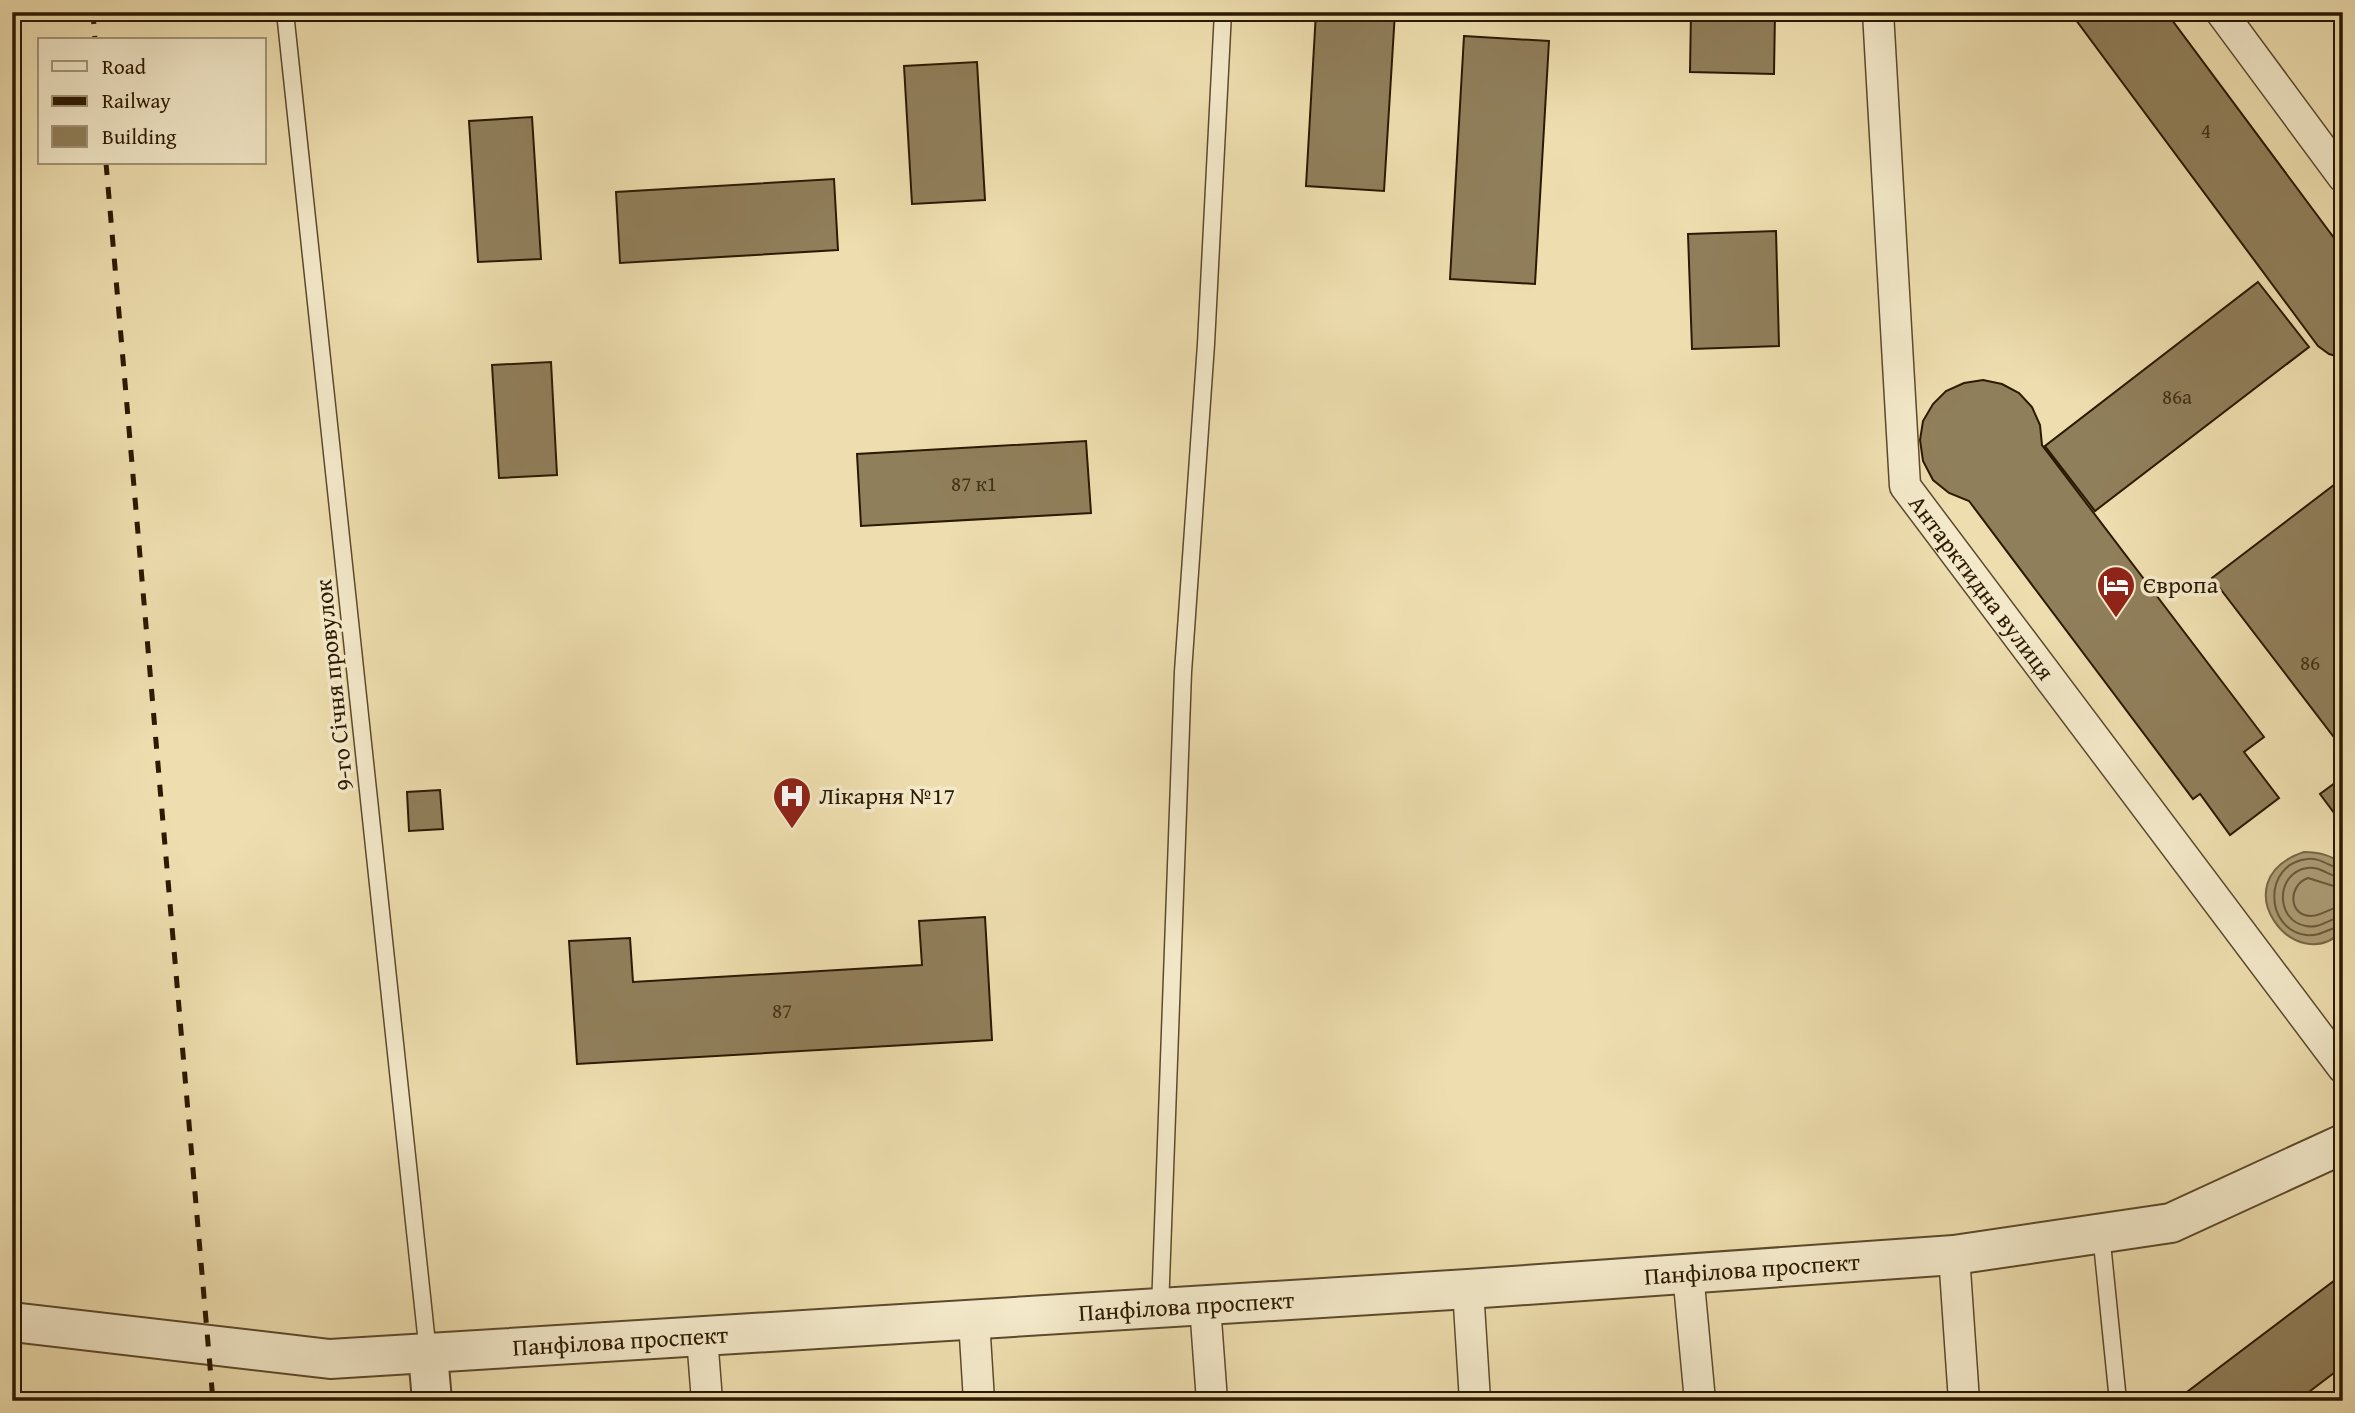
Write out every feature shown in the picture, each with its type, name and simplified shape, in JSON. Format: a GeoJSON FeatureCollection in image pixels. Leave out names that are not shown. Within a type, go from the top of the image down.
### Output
{"type":"FeatureCollection","features":[{"type":"Feature","properties":{"kind":"street","name":"Антарктидна вулиця"},"geometry":{"type":"LineString","coordinates":[[1878,12],[1905,486],[2343,1068]]}},
{"type":"Feature","properties":{"kind":"street"},"geometry":{"type":"LineString","coordinates":[[2221,12],[2343,177]]}},
{"type":"Feature","properties":{"kind":"street","name":"Панфілова проспект"},"geometry":{"type":"LineString","coordinates":[[12,1322],[330,1359],[1160,1309],[1954,1255],[2171,1223],[2343,1144]]}},
{"type":"Feature","properties":{"kind":"street"},"geometry":{"type":"LineString","coordinates":[[1954,1255],[1964,1401]]}},
{"type":"Feature","properties":{"kind":"street"},"geometry":{"type":"LineString","coordinates":[[1688,1273],[1700,1401]]}},
{"type":"Feature","properties":{"kind":"street"},"geometry":{"type":"LineString","coordinates":[[1468,1289],[1475,1401]]}},
{"type":"Feature","properties":{"kind":"street"},"geometry":{"type":"LineString","coordinates":[[1205,1306],[1212,1401]]}},
{"type":"Feature","properties":{"kind":"street"},"geometry":{"type":"LineString","coordinates":[[974,1320],[979,1401]]}},
{"type":"Feature","properties":{"kind":"street"},"geometry":{"type":"LineString","coordinates":[[702,1337],[707,1401]]}},
{"type":"Feature","properties":{"kind":"street"},"geometry":{"type":"LineString","coordinates":[[428,1354],[432,1401]]}},
{"type":"Feature","properties":{"kind":"lane","name":"9-го Січня провулок"},"geometry":{"type":"LineString","coordinates":[[285,12],[428,1354]]}},
{"type":"Feature","properties":{"kind":"lane"},"geometry":{"type":"LineString","coordinates":[[1160,1309],[1183,672],[1206,344],[1223,12]]}},
{"type":"Feature","properties":{"kind":"lane"},"geometry":{"type":"LineString","coordinates":[[2101,1233],[2118,1401]]}},
{"type":"Feature","properties":{"kind":"water"},"geometry":{"type":"Polygon","coordinates":[[[2304,852],[2334,858],[2343,864],[2343,930],[2324,942],[2305,943],[2288,935],[2274,921],[2267,902],[2268,883],[2279,865],[2304,852]]]}},
{"type":"Feature","properties":{"kind":"building"},"geometry":{"type":"Polygon","coordinates":[[[331,12],[395,12],[395,15],[331,15],[331,12]]]}},
{"type":"Feature","properties":{"kind":"building"},"geometry":{"type":"Polygon","coordinates":[[[1316,12],[1395,12],[1384,191],[1306,186],[1316,12]]]}},
{"type":"Feature","properties":{"kind":"building"},"geometry":{"type":"Polygon","coordinates":[[[1691,12],[1775,12],[1774,74],[1690,72],[1691,12]]]}},
{"type":"Feature","properties":{"kind":"building"},"geometry":{"type":"Polygon","coordinates":[[[2070,12],[2166,12],[2343,250],[2343,358],[2329,354],[2318,346],[2070,12]]]}},
{"type":"Feature","properties":{"kind":"building"},"geometry":{"type":"Polygon","coordinates":[[[1464,36],[1549,41],[1535,284],[1450,279],[1464,36]]]}},
{"type":"Feature","properties":{"kind":"building"},"geometry":{"type":"Polygon","coordinates":[[[977,62],[985,200],[912,204],[904,66],[977,62]]]}},
{"type":"Feature","properties":{"kind":"building"},"geometry":{"type":"Polygon","coordinates":[[[532,117],[541,259],[478,262],[469,121],[532,117]]]}},
{"type":"Feature","properties":{"kind":"building"},"geometry":{"type":"Polygon","coordinates":[[[834,179],[838,250],[620,263],[616,192],[834,179]]]}},
{"type":"Feature","properties":{"kind":"building"},"geometry":{"type":"Polygon","coordinates":[[[1776,231],[1779,346],[1692,349],[1688,234],[1776,231]]]}},
{"type":"Feature","properties":{"kind":"building"},"geometry":{"type":"Polygon","coordinates":[[[2258,282],[2309,347],[2095,511],[2045,446],[2258,282]]]}},
{"type":"Feature","properties":{"kind":"building"},"geometry":{"type":"Polygon","coordinates":[[[551,362],[557,475],[499,478],[492,365],[551,362]]]}},
{"type":"Feature","properties":{"kind":"building","name":"Європа"},"geometry":{"type":"Polygon","coordinates":[[[1983,380],[2002,384],[2019,393],[2032,407],[2040,425],[2042,445],[2264,737],[2244,752],[2279,798],[2230,835],[2200,794],[2193,799],[1969,501],[1949,493],[1933,480],[1923,461],[1920,440],[1923,421],[1933,404],[1946,391],[1964,383],[1983,380]]]}},
{"type":"Feature","properties":{"kind":"building"},"geometry":{"type":"Polygon","coordinates":[[[1086,441],[1091,513],[861,526],[857,454],[1086,441]]]}},
{"type":"Feature","properties":{"kind":"building"},"geometry":{"type":"Polygon","coordinates":[[[2343,478],[2343,749],[2212,578],[2343,478]]]}},
{"type":"Feature","properties":{"kind":"building"},"geometry":{"type":"Polygon","coordinates":[[[2343,777],[2343,825],[2320,794],[2343,777]]]}},
{"type":"Feature","properties":{"kind":"building"},"geometry":{"type":"Polygon","coordinates":[[[440,790],[443,829],[409,831],[407,792],[440,790]]]}},
{"type":"Feature","properties":{"kind":"building"},"geometry":{"type":"Polygon","coordinates":[[[985,917],[992,1040],[577,1064],[569,941],[630,938],[633,982],[922,965],[919,921],[985,917]]]}},
{"type":"Feature","properties":{"kind":"building"},"geometry":{"type":"Polygon","coordinates":[[[2343,1274],[2343,1366],[2297,1401],[2175,1401],[2343,1274]]]}},
{"type":"Feature","properties":{"kind":"railway"},"geometry":{"type":"LineString","coordinates":[[93,12],[95,38]]}},
{"type":"Feature","properties":{"kind":"railway"},"geometry":{"type":"LineString","coordinates":[[106,164],[213,1401]]}},
{"type":"Feature","properties":{"kind":"place","name":"Європа"},"geometry":{"type":"Point","coordinates":[2116,619]}},
{"type":"Feature","properties":{"kind":"place","name":"Лікарня №17"},"geometry":{"type":"Point","coordinates":[792,830]}}]}
